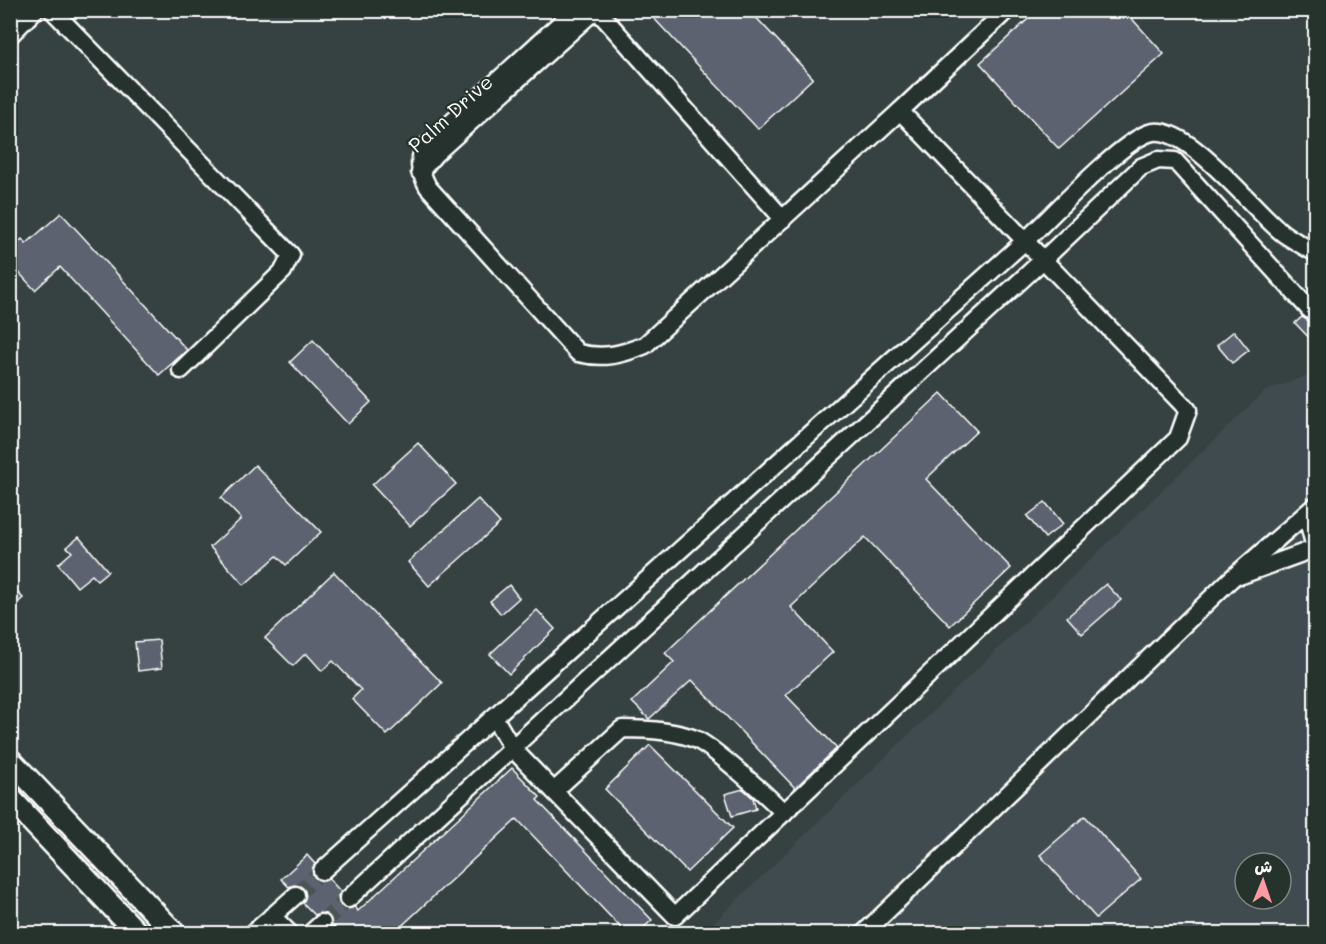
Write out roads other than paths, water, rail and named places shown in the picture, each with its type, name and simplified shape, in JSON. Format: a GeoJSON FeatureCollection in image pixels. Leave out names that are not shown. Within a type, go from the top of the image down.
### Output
{"type":"FeatureCollection","features":[{"type":"Feature","properties":{"kind":"main road"},"geometry":{"type":"LineString","coordinates":[[10,760],[175,933]]}},
{"type":"Feature","properties":{"kind":"main road"},"geometry":{"type":"LineString","coordinates":[[10,798],[138,933]]}},
{"type":"Feature","properties":{"kind":"street"},"geometry":{"type":"LineString","coordinates":[[10,35],[35,10]]}},
{"type":"Feature","properties":{"kind":"street"},"geometry":{"type":"LineString","coordinates":[[52,10],[291,255],[283,271],[181,370]]}},
{"type":"Feature","properties":{"kind":"street","name":"Palm Drive"},"geometry":{"type":"LineString","coordinates":[[420,172],[419,157],[426,146],[575,10]]}},
{"type":"Feature","properties":{"kind":"street"},"geometry":{"type":"LineString","coordinates":[[596,10],[783,219]]}},
{"type":"Feature","properties":{"kind":"street","name":"Palm Drive"},"geometry":{"type":"LineString","coordinates":[[420,172],[435,154],[596,10]]}},
{"type":"Feature","properties":{"kind":"street"},"geometry":{"type":"LineString","coordinates":[[420,172],[428,188],[578,353],[597,357],[621,355],[645,345],[1007,10]]}},
{"type":"Feature","properties":{"kind":"street"},"geometry":{"type":"LineString","coordinates":[[494,717],[512,748],[675,916],[1178,438],[1188,410],[900,111]]}},
{"type":"Feature","properties":{"kind":"street"},"geometry":{"type":"LineString","coordinates":[[322,871],[1025,241],[1125,147],[1150,132],[1168,132],[1190,145],[1284,234],[1316,253]]}},
{"type":"Feature","properties":{"kind":"street"},"geometry":{"type":"LineString","coordinates":[[348,899],[1043,260],[1141,166],[1158,160],[1175,161],[1310,309]]}},
{"type":"Feature","properties":{"kind":"street"},"geometry":{"type":"LineString","coordinates":[[863,933],[1230,580],[1316,505]]}},
{"type":"Feature","properties":{"kind":"street"},"geometry":{"type":"LineString","coordinates":[[1230,580],[1315,549],[1309,524],[1316,515]]}},
{"type":"Feature","properties":{"kind":"street"},"geometry":{"type":"LineString","coordinates":[[554,791],[622,729],[648,729],[696,739],[772,800],[783,813]]}},
{"type":"Feature","properties":{"kind":"street"},"geometry":{"type":"LineString","coordinates":[[252,933],[296,895]]}},
{"type":"Feature","properties":{"kind":"street"},"geometry":{"type":"LineString","coordinates":[[272,916],[290,933]]}},
{"type":"Feature","properties":{"kind":"tunnel"},"geometry":{"type":"LineString","coordinates":[[296,895],[322,871]]}},
{"type":"Feature","properties":{"kind":"tunnel"},"geometry":{"type":"LineString","coordinates":[[322,923],[348,899]]}}]}
